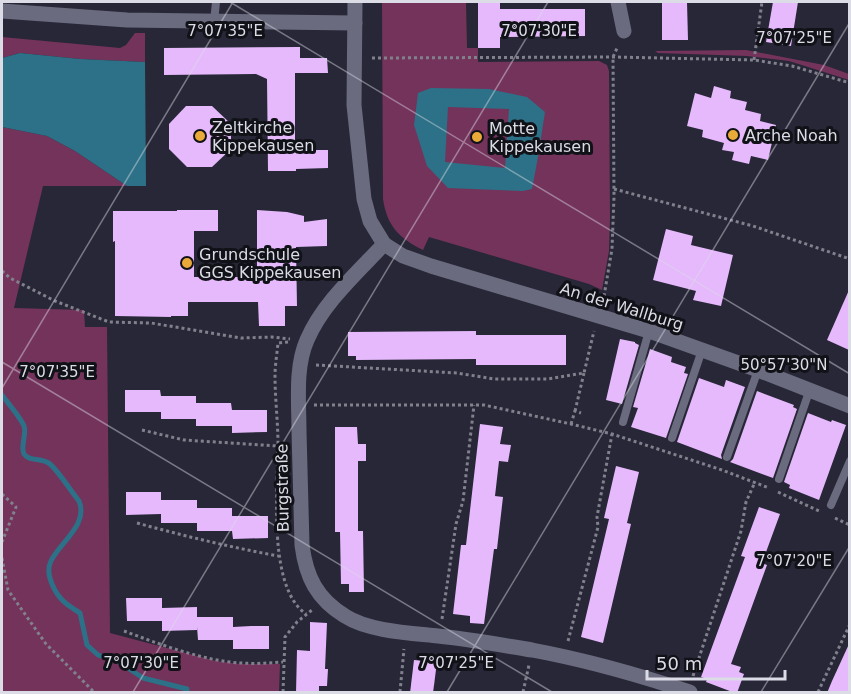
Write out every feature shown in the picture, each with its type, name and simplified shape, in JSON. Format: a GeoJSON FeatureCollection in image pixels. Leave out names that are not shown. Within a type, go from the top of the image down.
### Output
{"type":"FeatureCollection","features":[{"type":"Feature","properties":{"kind":"street"},"geometry":{"type":"LineString","coordinates":[[355,2],[354,105],[364,199],[369,221],[384,244]]}},
{"type":"Feature","properties":{"kind":"street"},"geometry":{"type":"LineString","coordinates":[[618,2],[624,31]]}},
{"type":"Feature","properties":{"kind":"street"},"geometry":{"type":"LineString","coordinates":[[2,11],[127,20],[355,23]]}},
{"type":"Feature","properties":{"kind":"street","name":"An der Wallburg"},"geometry":{"type":"LineString","coordinates":[[384,244],[403,256],[431,266],[649,331],[810,389],[849,406]]}},
{"type":"Feature","properties":{"kind":"street","name":"Burgstraße"},"geometry":{"type":"LineString","coordinates":[[384,244],[332,300],[318,319],[307,340],[300,364],[302,545],[305,566],[324,601],[346,617],[384,629],[532,650],[600,665],[689,692]]}},
{"type":"Feature","properties":{"kind":"lane"},"geometry":{"type":"LineString","coordinates":[[214,22],[216,2]]}},
{"type":"Feature","properties":{"kind":"lane"},"geometry":{"type":"LineString","coordinates":[[623,422],[649,331]]}},
{"type":"Feature","properties":{"kind":"lane"},"geometry":{"type":"LineString","coordinates":[[672,438],[702,350]]}},
{"type":"Feature","properties":{"kind":"lane"},"geometry":{"type":"LineString","coordinates":[[727,458],[758,370]]}},
{"type":"Feature","properties":{"kind":"lane"},"geometry":{"type":"LineString","coordinates":[[779,479],[810,389]]}},
{"type":"Feature","properties":{"kind":"lane"},"geometry":{"type":"LineString","coordinates":[[831,505],[849,461]]}},
{"type":"Feature","properties":{"kind":"path"},"geometry":{"type":"LineString","coordinates":[[754,60],[762,2]]}},
{"type":"Feature","properties":{"kind":"path"},"geometry":{"type":"LineString","coordinates":[[571,424],[605,295],[612,249],[613,57],[624,31]]}},
{"type":"Feature","properties":{"kind":"path"},"geometry":{"type":"LineString","coordinates":[[355,58],[613,57],[754,60],[792,66],[849,83]]}},
{"type":"Feature","properties":{"kind":"path"},"geometry":{"type":"LineString","coordinates":[[614,189],[753,226],[849,259]]}},
{"type":"Feature","properties":{"kind":"path"},"geometry":{"type":"LineString","coordinates":[[2,271],[10,278],[55,301],[109,322],[151,323],[241,338],[272,337],[307,340]]}},
{"type":"Feature","properties":{"kind":"path"},"geometry":{"type":"LineString","coordinates":[[283,693],[285,637],[306,614],[285,582],[279,556],[275,375],[278,344],[307,340]]}},
{"type":"Feature","properties":{"kind":"path"},"geometry":{"type":"LineString","coordinates":[[300,364],[457,373],[494,379],[548,379],[584,373]]}},
{"type":"Feature","properties":{"kind":"path"},"geometry":{"type":"LineString","coordinates":[[299,405],[484,405],[612,435],[755,482],[826,514]]}},
{"type":"Feature","properties":{"kind":"path"},"geometry":{"type":"LineString","coordinates":[[440,636],[456,525],[463,501],[474,405]]}},
{"type":"Feature","properties":{"kind":"path"},"geometry":{"type":"LineString","coordinates":[[575,411],[581,413]]}},
{"type":"Feature","properties":{"kind":"path"},"geometry":{"type":"LineString","coordinates":[[142,430],[184,440],[278,446]]}},
{"type":"Feature","properties":{"kind":"path"},"geometry":{"type":"LineString","coordinates":[[564,657],[598,527],[597,517],[612,435]]}},
{"type":"Feature","properties":{"kind":"path"},"geometry":{"type":"LineString","coordinates":[[689,692],[741,531],[746,501],[755,482]]}},
{"type":"Feature","properties":{"kind":"path"},"geometry":{"type":"LineString","coordinates":[[2,494],[16,507],[2,542]]}},
{"type":"Feature","properties":{"kind":"path"},"geometry":{"type":"LineString","coordinates":[[834,518],[849,525]]}},
{"type":"Feature","properties":{"kind":"path"},"geometry":{"type":"LineString","coordinates":[[137,523],[186,537],[279,556]]}},
{"type":"Feature","properties":{"kind":"path"},"geometry":{"type":"LineString","coordinates":[[2,558],[8,590],[46,645],[94,693]]}},
{"type":"Feature","properties":{"kind":"path"},"geometry":{"type":"LineString","coordinates":[[818,693],[849,624]]}},
{"type":"Feature","properties":{"kind":"path"},"geometry":{"type":"LineString","coordinates":[[124,631],[164,646],[216,660],[239,663],[283,662]]}},
{"type":"Feature","properties":{"kind":"path"},"geometry":{"type":"LineString","coordinates":[[400,693],[405,632]]}},
{"type":"Feature","properties":{"kind":"path"},"geometry":{"type":"LineString","coordinates":[[524,693],[532,650]]}},
{"type":"Feature","properties":{"kind":"shaded area"},"geometry":{"type":"Polygon","coordinates":[[[382,2],[466,2],[467,48],[478,48],[478,62],[599,61],[607,65],[609,71],[610,218],[609,251],[602,290],[589,284],[429,237],[423,250],[407,241],[391,224],[383,199],[382,2]]]}},
{"type":"Feature","properties":{"kind":"shaded area"},"geometry":{"type":"Polygon","coordinates":[[[135,33],[145,33],[145,62],[20,53],[2,58],[2,37],[120,48],[126,45],[135,33]]]}},
{"type":"Feature","properties":{"kind":"shaded area"},"geometry":{"type":"Polygon","coordinates":[[[746,50],[824,65],[849,74],[849,80],[789,61],[747,56],[658,53],[655,51],[746,50]]]}},
{"type":"Feature","properties":{"kind":"shaded area"},"geometry":{"type":"Polygon","coordinates":[[[2,127],[47,136],[75,151],[127,186],[43,186],[14,308],[84,310],[85,327],[107,327],[110,633],[216,661],[240,664],[280,664],[279,692],[2,692],[2,127]]]}},
{"type":"Feature","properties":{"kind":"water"},"geometry":{"type":"Polygon","coordinates":[[[20,53],[145,62],[146,186],[127,186],[75,151],[47,136],[2,127],[2,58],[20,53]]]}},
{"type":"Feature","properties":{"kind":"water"},"geometry":{"type":"Polygon","coordinates":[[[431,88],[489,89],[527,97],[545,112],[532,189],[523,191],[448,188],[427,166],[414,125],[418,93],[431,88]],[[448,107],[445,162],[505,168],[509,109],[448,107]]]}},
{"type":"Feature","properties":{"kind":"building"},"geometry":{"type":"Polygon","coordinates":[[[478,2],[500,2],[500,9],[585,9],[585,36],[500,37],[500,48],[478,48],[478,2]]]}},
{"type":"Feature","properties":{"kind":"building"},"geometry":{"type":"Polygon","coordinates":[[[662,2],[687,2],[688,40],[662,40],[662,2]]]}},
{"type":"Feature","properties":{"kind":"building"},"geometry":{"type":"Polygon","coordinates":[[[773,2],[798,2],[791,46],[766,42],[773,2]]]}},
{"type":"Feature","properties":{"kind":"building"},"geometry":{"type":"Polygon","coordinates":[[[300,47],[300,58],[327,58],[328,73],[295,73],[295,150],[328,150],[328,168],[268,171],[267,79],[256,74],[164,75],[164,48],[300,47]]]}},
{"type":"Feature","properties":{"kind":"building"},"geometry":{"type":"Polygon","coordinates":[[[714,86],[731,91],[730,98],[747,102],[745,110],[761,114],[760,121],[776,125],[768,160],[751,156],[749,164],[732,160],[734,152],[722,150],[724,143],[702,137],[703,130],[687,126],[695,93],[711,98],[714,86]]]}},
{"type":"Feature","properties":{"kind":"building","name":"Zeltkirche Kippekausen"},"geometry":{"type":"Polygon","coordinates":[[[186,106],[212,106],[231,124],[231,149],[212,167],[187,167],[169,149],[169,124],[186,106]]]}},
{"type":"Feature","properties":{"kind":"building"},"geometry":{"type":"Polygon","coordinates":[[[218,210],[218,231],[194,231],[194,277],[257,277],[257,210],[287,212],[304,216],[304,222],[327,219],[327,246],[296,247],[297,306],[285,306],[285,326],[259,326],[258,302],[188,302],[188,316],[115,316],[113,211],[218,210]]]}},
{"type":"Feature","properties":{"kind":"building"},"geometry":{"type":"Polygon","coordinates":[[[666,229],[693,236],[691,245],[733,255],[721,306],[693,300],[696,291],[653,280],[666,229]]]}},
{"type":"Feature","properties":{"kind":"building"},"geometry":{"type":"Polygon","coordinates":[[[849,290],[849,350],[827,340],[849,290]]]}},
{"type":"Feature","properties":{"kind":"building"},"geometry":{"type":"Polygon","coordinates":[[[476,331],[476,335],[566,335],[566,365],[476,365],[476,359],[356,360],[356,356],[348,356],[348,332],[476,331]]]}},
{"type":"Feature","properties":{"kind":"building"},"geometry":{"type":"Polygon","coordinates":[[[620,339],[639,345],[622,404],[606,400],[620,339]]]}},
{"type":"Feature","properties":{"kind":"building"},"geometry":{"type":"Polygon","coordinates":[[[650,349],[672,357],[671,362],[686,367],[684,373],[688,374],[666,438],[631,427],[638,408],[633,407],[650,349]]]}},
{"type":"Feature","properties":{"kind":"building"},"geometry":{"type":"Polygon","coordinates":[[[699,378],[724,387],[726,380],[745,387],[721,455],[722,459],[677,442],[699,378]]]}},
{"type":"Feature","properties":{"kind":"building"},"geometry":{"type":"Polygon","coordinates":[[[125,390],[160,390],[161,396],[196,396],[196,403],[231,403],[232,410],[267,410],[267,432],[232,433],[232,426],[196,426],[196,419],[161,419],[161,412],[125,412],[125,390]]]}},
{"type":"Feature","properties":{"kind":"building"},"geometry":{"type":"Polygon","coordinates":[[[757,391],[794,405],[793,407],[797,409],[773,478],[730,462],[757,391]]]}},
{"type":"Feature","properties":{"kind":"building"},"geometry":{"type":"Polygon","coordinates":[[[808,413],[846,425],[819,500],[789,488],[790,485],[784,482],[808,413]]]}},
{"type":"Feature","properties":{"kind":"building"},"geometry":{"type":"Polygon","coordinates":[[[480,424],[503,427],[500,444],[511,445],[508,462],[499,461],[495,496],[503,497],[484,624],[470,623],[470,616],[453,614],[461,545],[466,545],[480,424]]]}},
{"type":"Feature","properties":{"kind":"building"},"geometry":{"type":"Polygon","coordinates":[[[335,427],[357,427],[358,444],[366,444],[366,461],[358,461],[358,531],[363,531],[364,592],[349,592],[349,584],[341,584],[340,532],[335,532],[335,427]]]}},
{"type":"Feature","properties":{"kind":"building"},"geometry":{"type":"Polygon","coordinates":[[[616,466],[639,472],[627,523],[631,524],[603,643],[581,637],[609,519],[604,518],[616,466]]]}},
{"type":"Feature","properties":{"kind":"building"},"geometry":{"type":"Polygon","coordinates":[[[126,492],[161,492],[161,500],[197,500],[197,508],[232,508],[232,516],[268,516],[268,538],[233,539],[232,531],[197,531],[197,523],[161,523],[161,514],[126,515],[126,492]]]}},
{"type":"Feature","properties":{"kind":"building"},"geometry":{"type":"Polygon","coordinates":[[[759,507],[780,514],[762,563],[767,565],[731,664],[741,667],[739,672],[744,674],[737,693],[735,693],[706,682],[707,679],[701,677],[745,557],[741,556],[759,507]]]}},
{"type":"Feature","properties":{"kind":"building"},"geometry":{"type":"Polygon","coordinates":[[[126,598],[162,598],[162,608],[197,607],[197,617],[233,617],[233,640],[198,640],[197,627],[197,630],[162,631],[162,621],[127,621],[126,598]]]}},
{"type":"Feature","properties":{"kind":"building"},"geometry":{"type":"Polygon","coordinates":[[[310,622],[327,623],[325,669],[328,669],[327,686],[319,686],[319,693],[296,693],[297,650],[310,651],[310,622]]]}},
{"type":"Feature","properties":{"kind":"building"},"geometry":{"type":"Polygon","coordinates":[[[269,626],[269,649],[233,649],[233,627],[269,626]]]}},
{"type":"Feature","properties":{"kind":"building"},"geometry":{"type":"Polygon","coordinates":[[[849,644],[849,693],[827,693],[832,681],[849,644]]]}},
{"type":"Feature","properties":{"kind":"building"},"geometry":{"type":"Polygon","coordinates":[[[414,660],[437,662],[433,693],[410,693],[414,660]]]}},
{"type":"Feature","properties":{"kind":"waterway"},"geometry":{"type":"LineString","coordinates":[[2,395],[24,426],[24,454],[29,458],[50,464],[79,501],[81,510],[77,526],[55,554],[49,567],[49,573],[54,589],[60,598],[80,613],[87,645],[98,655],[119,662],[143,678],[187,689],[187,692]]}},
{"type":"Feature","properties":{"kind":"place","name":"Arche Noah"},"geometry":{"type":"Point","coordinates":[733,135]}},
{"type":"Feature","properties":{"kind":"place","name":"Zeltkirche Kippekausen"},"geometry":{"type":"Point","coordinates":[200,136]}},
{"type":"Feature","properties":{"kind":"place","name":"Motte Kippekausen"},"geometry":{"type":"Point","coordinates":[477,137]}},
{"type":"Feature","properties":{"kind":"place","name":"Grundschule GGS Kippekausen"},"geometry":{"type":"Point","coordinates":[187,263]}}]}
